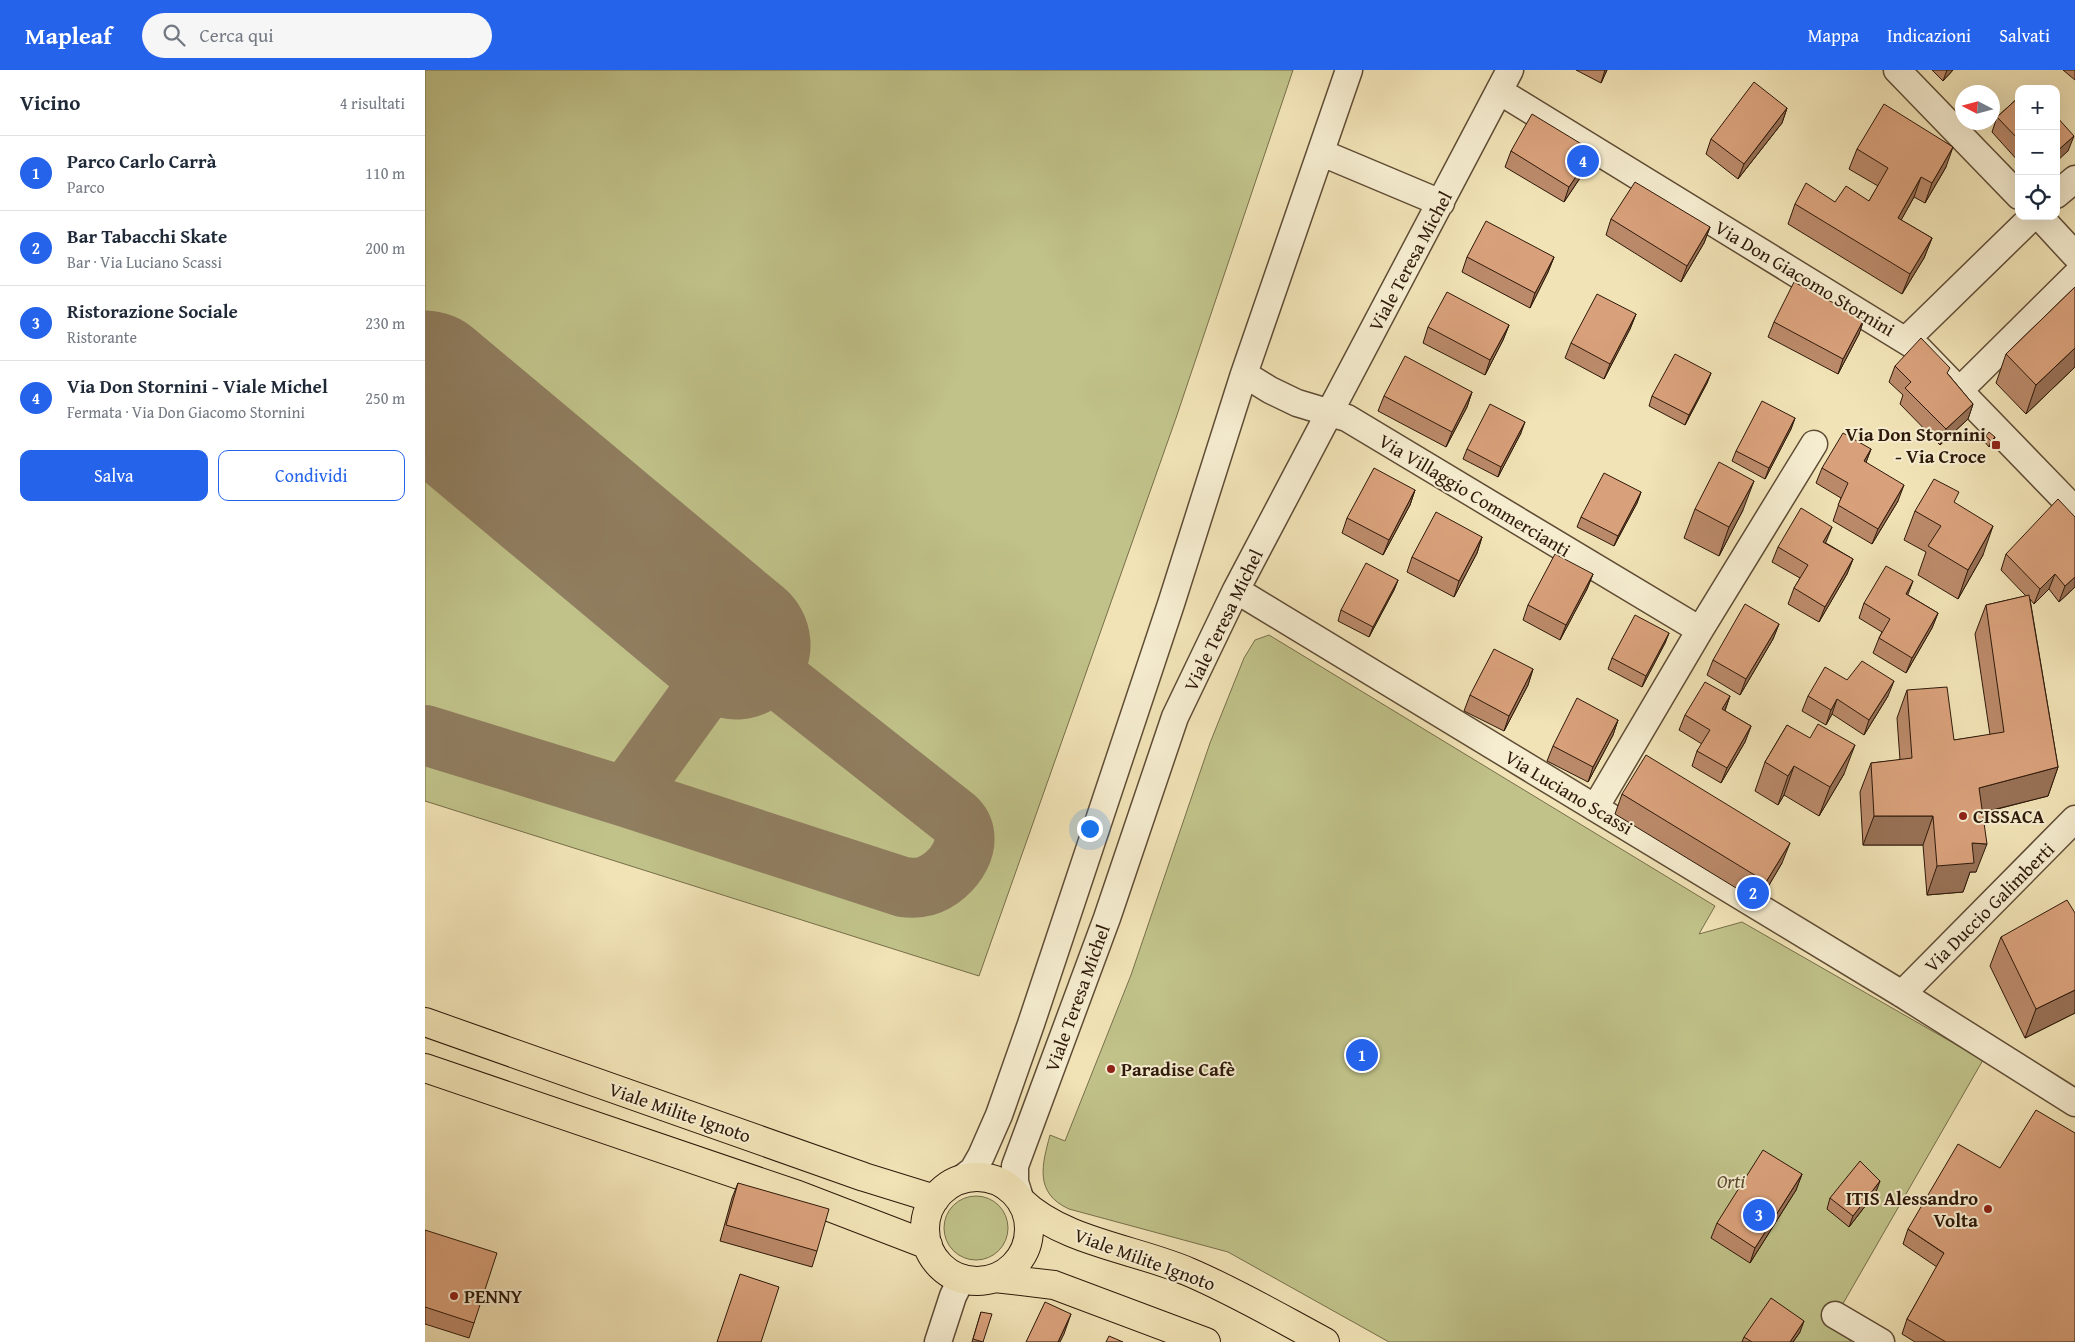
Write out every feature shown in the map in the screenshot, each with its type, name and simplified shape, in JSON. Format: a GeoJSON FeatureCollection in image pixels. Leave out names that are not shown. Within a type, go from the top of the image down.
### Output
{"type":"FeatureCollection","features":[{"type":"Feature","properties":{"kind":"main road","name":"Viale Milite Ignoto"},"geometry":{"type":"LineString","coordinates":[[425,1022],[855,1174],[935,1200]]}},
{"type":"Feature","properties":{"kind":"main road"},"geometry":{"type":"LineString","coordinates":[[425,1068],[798,1195],[928,1245]]}},
{"type":"Feature","properties":{"kind":"main road"},"geometry":{"type":"LineString","coordinates":[[995,1278],[1013,1266],[1020,1258],[1027,1243],[1028,1222],[1021,1202],[1009,1188],[994,1180],[977,1177],[960,1180],[946,1188],[935,1200],[927,1219],[926,1237],[928,1245],[934,1257],[951,1274],[963,1278],[982,1280],[995,1278],[1054,1285],[1206,1342]]}},
{"type":"Feature","properties":{"kind":"main road","name":"Viale Milite Ignoto"},"geometry":{"type":"LineString","coordinates":[[1021,1202],[1035,1214],[1059,1227],[1187,1271],[1220,1286],[1325,1342]]}},
{"type":"Feature","properties":{"kind":"street","name":"Viale Teresa Michel"},"geometry":{"type":"LineString","coordinates":[[960,1180],[973,1170],[984,1148],[999,1115],[1031,1024],[1171,604],[1244,374],[1322,153],[1349,70]]}},
{"type":"Feature","properties":{"kind":"street"},"geometry":{"type":"LineString","coordinates":[[1897,70],[2015,192]]}},
{"type":"Feature","properties":{"kind":"street","name":"Viale Teresa Michel"},"geometry":{"type":"LineString","coordinates":[[1021,1202],[1015,1182],[1015,1166],[1107,918],[1175,717],[1237,590],[1329,412],[1504,81]]}},
{"type":"Feature","properties":{"kind":"street","name":"Via Don Giacomo Stornini"},"geometry":{"type":"LineString","coordinates":[[1504,81],[1906,340],[1931,360],[2075,510]]}},
{"type":"Feature","properties":{"kind":"street"},"geometry":{"type":"LineString","coordinates":[[1322,153],[1441,203]]}},
{"type":"Feature","properties":{"kind":"street"},"geometry":{"type":"LineString","coordinates":[[2060,192],[2075,179]]}},
{"type":"Feature","properties":{"kind":"street"},"geometry":{"type":"LineString","coordinates":[[1906,340],[2029,220]]}},
{"type":"Feature","properties":{"kind":"street"},"geometry":{"type":"LineString","coordinates":[[2043,220],[2075,255]]}},
{"type":"Feature","properties":{"kind":"street"},"geometry":{"type":"LineString","coordinates":[[1960,390],[2075,276]]}},
{"type":"Feature","properties":{"kind":"street","name":"Via Villaggio Commercianti"},"geometry":{"type":"LineString","coordinates":[[1244,374],[1270,390],[1297,403],[1347,418],[1699,630]]}},
{"type":"Feature","properties":{"kind":"street"},"geometry":{"type":"LineString","coordinates":[[1595,808],[1699,630],[1814,444]]}},
{"type":"Feature","properties":{"kind":"street","name":"Via Luciano Scassi"},"geometry":{"type":"LineString","coordinates":[[1237,590],[1902,994],[2075,1103]]}},
{"type":"Feature","properties":{"kind":"street","name":"Via Duccio Galimberti"},"geometry":{"type":"LineString","coordinates":[[1902,994],[2075,819]]}},
{"type":"Feature","properties":{"kind":"street"},"geometry":{"type":"LineString","coordinates":[[938,1342],[953,1296],[963,1278]]}},
{"type":"Feature","properties":{"kind":"street"},"geometry":{"type":"LineString","coordinates":[[1835,1315],[1881,1342]]}},
{"type":"Feature","properties":{"kind":"green space"},"geometry":{"type":"Polygon","coordinates":[[[425,70],[1293,70],[1176,418],[979,976],[425,801],[425,70]]]}},
{"type":"Feature","properties":{"kind":"green space","name":"Orti"},"geometry":{"type":"Polygon","coordinates":[[[1269,635],[1715,906],[1699,934],[1742,922],[1983,1060],[1833,1321],[1851,1342],[1389,1342],[1228,1252],[1069,1209],[1050,1195],[1045,1186],[1043,1167],[1050,1135],[1065,1141],[1131,975],[1210,743],[1244,658],[1255,640],[1269,635]]]}},
{"type":"Feature","properties":{"kind":"green space"},"geometry":{"type":"Polygon","coordinates":[[[976,1196],[994,1202],[1002,1210],[1008,1228],[1002,1246],[994,1254],[976,1260],[958,1254],[950,1246],[944,1228],[950,1210],[958,1202],[976,1196]]]}},
{"type":"Feature","properties":{"kind":"building"},"geometry":{"type":"Polygon","coordinates":[[[1754,82],[1787,108],[1744,164],[1711,139],[1754,82]]]}},
{"type":"Feature","properties":{"kind":"building"},"geometry":{"type":"Polygon","coordinates":[[[2015,101],[2015,136],[2000,120],[2000,114],[2015,101]]]}},
{"type":"Feature","properties":{"kind":"building"},"geometry":{"type":"Polygon","coordinates":[[[1884,104],[1953,147],[1932,183],[1921,177],[1898,218],[1932,238],[1910,274],[1795,204],[1806,183],[1835,202],[1846,186],[1869,201],[1888,168],[1857,149],[1884,104]]]}},
{"type":"Feature","properties":{"kind":"building"},"geometry":{"type":"Polygon","coordinates":[[[1532,114],[1593,151],[1569,187],[1511,151],[1532,114]]]}},
{"type":"Feature","properties":{"kind":"building"},"geometry":{"type":"Polygon","coordinates":[[[2060,120],[2074,136],[2060,148],[2060,120]]]}},
{"type":"Feature","properties":{"kind":"building"},"geometry":{"type":"Polygon","coordinates":[[[1635,182],[1710,227],[1687,266],[1611,219],[1635,182]]]}},
{"type":"Feature","properties":{"kind":"building"},"geometry":{"type":"Polygon","coordinates":[[[1486,221],[1554,257],[1535,293],[1467,257],[1486,221]]]}},
{"type":"Feature","properties":{"kind":"building"},"geometry":{"type":"Polygon","coordinates":[[[1794,282],[1864,319],[1843,359],[1774,322],[1794,282]]]}},
{"type":"Feature","properties":{"kind":"building"},"geometry":{"type":"Polygon","coordinates":[[[2075,287],[2075,348],[2036,385],[2006,354],[2075,287]]]}},
{"type":"Feature","properties":{"kind":"building"},"geometry":{"type":"Polygon","coordinates":[[[1447,292],[1509,325],[1490,360],[1428,327],[1447,292]]]}},
{"type":"Feature","properties":{"kind":"building"},"geometry":{"type":"Polygon","coordinates":[[[1597,294],[1636,314],[1610,364],[1571,343],[1597,294]]]}},
{"type":"Feature","properties":{"kind":"building"},"geometry":{"type":"Polygon","coordinates":[[[1921,338],[1950,368],[1947,373],[1973,404],[1946,429],[1905,388],[1911,382],[1895,366],[1921,338]]]}},
{"type":"Feature","properties":{"kind":"building"},"geometry":{"type":"Polygon","coordinates":[[[1675,354],[1711,373],[1689,415],[1652,396],[1675,354]]]}},
{"type":"Feature","properties":{"kind":"building"},"geometry":{"type":"Polygon","coordinates":[[[1405,356],[1472,392],[1452,432],[1384,396],[1405,356]]]}},
{"type":"Feature","properties":{"kind":"building"},"geometry":{"type":"Polygon","coordinates":[[[1762,401],[1795,418],[1769,468],[1736,451],[1762,401]]]}},
{"type":"Feature","properties":{"kind":"building"},"geometry":{"type":"Polygon","coordinates":[[[1490,404],[1525,422],[1501,467],[1467,449],[1490,404]]]}},
{"type":"Feature","properties":{"kind":"building"},"geometry":{"type":"Polygon","coordinates":[[[1989,432],[1995,437],[1991,441],[1986,436],[1989,432]]]}},
{"type":"Feature","properties":{"kind":"building"},"geometry":{"type":"Polygon","coordinates":[[[1843,433],[1871,449],[1864,461],[1904,485],[1878,529],[1838,505],[1848,483],[1822,468],[1843,433]]]}},
{"type":"Feature","properties":{"kind":"building"},"geometry":{"type":"Polygon","coordinates":[[[1719,462],[1754,481],[1729,527],[1695,509],[1719,462]]]}},
{"type":"Feature","properties":{"kind":"building"},"geometry":{"type":"Polygon","coordinates":[[[1374,468],[1415,490],[1389,540],[1347,518],[1374,468]]]}},
{"type":"Feature","properties":{"kind":"building"},"geometry":{"type":"Polygon","coordinates":[[[1604,473],[1641,492],[1618,536],[1581,517],[1604,473]]]}},
{"type":"Feature","properties":{"kind":"building"},"geometry":{"type":"Polygon","coordinates":[[[1934,479],[1959,492],[1954,502],[1993,526],[1968,570],[1928,546],[1941,526],[1915,511],[1934,479]]]}},
{"type":"Feature","properties":{"kind":"building"},"geometry":{"type":"Polygon","coordinates":[[[2058,499],[2075,517],[2075,577],[2065,586],[2055,574],[2040,589],[2006,554],[2058,499]]]}},
{"type":"Feature","properties":{"kind":"building"},"geometry":{"type":"Polygon","coordinates":[[[1801,508],[1832,527],[1823,542],[1853,559],[1825,607],[1794,588],[1808,565],[1778,547],[1801,508]]]}},
{"type":"Feature","properties":{"kind":"building"},"geometry":{"type":"Polygon","coordinates":[[[1436,512],[1482,537],[1459,581],[1412,557],[1436,512]]]}},
{"type":"Feature","properties":{"kind":"building"},"geometry":{"type":"Polygon","coordinates":[[[1555,554],[1593,574],[1566,625],[1528,605],[1555,554]]]}},
{"type":"Feature","properties":{"kind":"building"},"geometry":{"type":"Polygon","coordinates":[[[1366,563],[1398,580],[1373,627],[1341,610],[1366,563]]]}},
{"type":"Feature","properties":{"kind":"building"},"geometry":{"type":"Polygon","coordinates":[[[1886,566],[1913,581],[1906,594],[1938,613],[1912,658],[1879,638],[1890,619],[1864,603],[1886,566]]]}},
{"type":"Feature","properties":{"kind":"building"},"geometry":{"type":"Polygon","coordinates":[[[2029,595],[2058,767],[1979,788],[1987,844],[1972,843],[1974,863],[1937,866],[1933,816],[1874,816],[1871,763],[1912,758],[1907,690],[1947,687],[1954,740],[2004,732],[1986,605],[2029,595]]]}},
{"type":"Feature","properties":{"kind":"building"},"geometry":{"type":"Polygon","coordinates":[[[1745,604],[1779,624],[1746,679],[1713,660],[1745,604]]]}},
{"type":"Feature","properties":{"kind":"building"},"geometry":{"type":"Polygon","coordinates":[[[1635,615],[1669,633],[1646,676],[1612,658],[1635,615]]]}},
{"type":"Feature","properties":{"kind":"building"},"geometry":{"type":"Polygon","coordinates":[[[1494,649],[1533,669],[1509,716],[1470,695],[1494,649]]]}},
{"type":"Feature","properties":{"kind":"building"},"geometry":{"type":"Polygon","coordinates":[[[1862,661],[1894,681],[1869,720],[1837,699],[1831,710],[1808,696],[1825,667],[1847,680],[1862,661]]]}},
{"type":"Feature","properties":{"kind":"building"},"geometry":{"type":"Polygon","coordinates":[[[1705,682],[1730,696],[1722,709],[1751,726],[1727,768],[1697,751],[1710,730],[1685,715],[1705,682]]]}},
{"type":"Feature","properties":{"kind":"building"},"geometry":{"type":"Polygon","coordinates":[[[1577,698],[1618,720],[1593,767],[1553,746],[1577,698]]]}},
{"type":"Feature","properties":{"kind":"building"},"geometry":{"type":"Polygon","coordinates":[[[1818,724],[1855,745],[1830,787],[1794,766],[1788,776],[1765,762],[1787,725],[1810,738],[1818,724]]]}},
{"type":"Feature","properties":{"kind":"building"},"geometry":{"type":"Polygon","coordinates":[[[1646,755],[1790,843],[1766,882],[1622,794],[1646,755]]]}},
{"type":"Feature","properties":{"kind":"building"},"geometry":{"type":"Polygon","coordinates":[[[2067,900],[2075,913],[2075,990],[2036,1009],[2001,937],[2067,900]]]}},
{"type":"Feature","properties":{"kind":"building","name":"ITIS Alessandro Volta"},"geometry":{"type":"Polygon","coordinates":[[[2036,1110],[2075,1133],[2075,1342],[1946,1342],[1907,1319],[1944,1253],[1908,1229],[1958,1144],[2000,1168],[2036,1110]]]}},
{"type":"Feature","properties":{"kind":"building"},"geometry":{"type":"Polygon","coordinates":[[[1763,1150],[1802,1174],[1755,1248],[1717,1223],[1763,1150]]]}},
{"type":"Feature","properties":{"kind":"building"},"geometry":{"type":"Polygon","coordinates":[[[1860,1161],[1880,1181],[1853,1216],[1830,1198],[1860,1161]]]}},
{"type":"Feature","properties":{"kind":"building"},"geometry":{"type":"Polygon","coordinates":[[[738,1183],[829,1209],[817,1251],[726,1225],[738,1183]]]}},
{"type":"Feature","properties":{"kind":"building","name":"PENNY"},"geometry":{"type":"Polygon","coordinates":[[[425,1230],[497,1253],[474,1323],[425,1307],[425,1230]]]}},
{"type":"Feature","properties":{"kind":"building"},"geometry":{"type":"Polygon","coordinates":[[[740,1274],[779,1287],[761,1342],[717,1342],[740,1274]]]}},
{"type":"Feature","properties":{"kind":"building"},"geometry":{"type":"Polygon","coordinates":[[[1771,1298],[1804,1321],[1790,1342],[1752,1342],[1744,1337],[1771,1298]]]}},
{"type":"Feature","properties":{"kind":"building"},"geometry":{"type":"Polygon","coordinates":[[[1045,1302],[1071,1314],[1058,1342],[1026,1342],[1045,1302]]]}},
{"type":"Feature","properties":{"kind":"building"},"geometry":{"type":"Polygon","coordinates":[[[981,1312],[992,1314],[983,1342],[973,1339],[981,1312]]]}},
{"type":"Feature","properties":{"kind":"building"},"geometry":{"type":"Polygon","coordinates":[[[1109,1336],[1123,1342],[1106,1342],[1109,1336]]]}},
{"type":"Feature","properties":{"kind":"taxiway"},"geometry":{"type":"LineString","coordinates":[[425,735],[626,797],[903,887],[920,887],[936,882],[954,866],[964,846],[961,826],[954,817],[736,645],[626,797]]}},
{"type":"Feature","properties":{"kind":"runway"},"geometry":{"type":"LineString","coordinates":[[425,385],[736,645]]}},
{"type":"Feature","properties":{"kind":"place","name":"Via Don Stornini - Viale Michel"},"geometry":{"type":"Point","coordinates":[1583,161]}},
{"type":"Feature","properties":{"kind":"place","name":"Via Don Stornini - Via Croce"},"geometry":{"type":"Point","coordinates":[1996,445]}},
{"type":"Feature","properties":{"kind":"place","name":"CISSACA"},"geometry":{"type":"Point","coordinates":[1963,816]}},
{"type":"Feature","properties":{"kind":"place","name":"Bar Tabacchi Skate"},"geometry":{"type":"Point","coordinates":[1753,893]}},
{"type":"Feature","properties":{"kind":"place","name":"Parco Carlo Carrà"},"geometry":{"type":"Point","coordinates":[1362,1055]}},
{"type":"Feature","properties":{"kind":"place","name":"Paradise Cafè"},"geometry":{"type":"Point","coordinates":[1111,1069]}},
{"type":"Feature","properties":{"kind":"place","name":"ITIS Alessandro Volta"},"geometry":{"type":"Point","coordinates":[1988,1209]}},
{"type":"Feature","properties":{"kind":"place","name":"Ristorazione Sociale"},"geometry":{"type":"Point","coordinates":[1759,1215]}},
{"type":"Feature","properties":{"kind":"place","name":"PENNY"},"geometry":{"type":"Point","coordinates":[454,1296]}}]}
